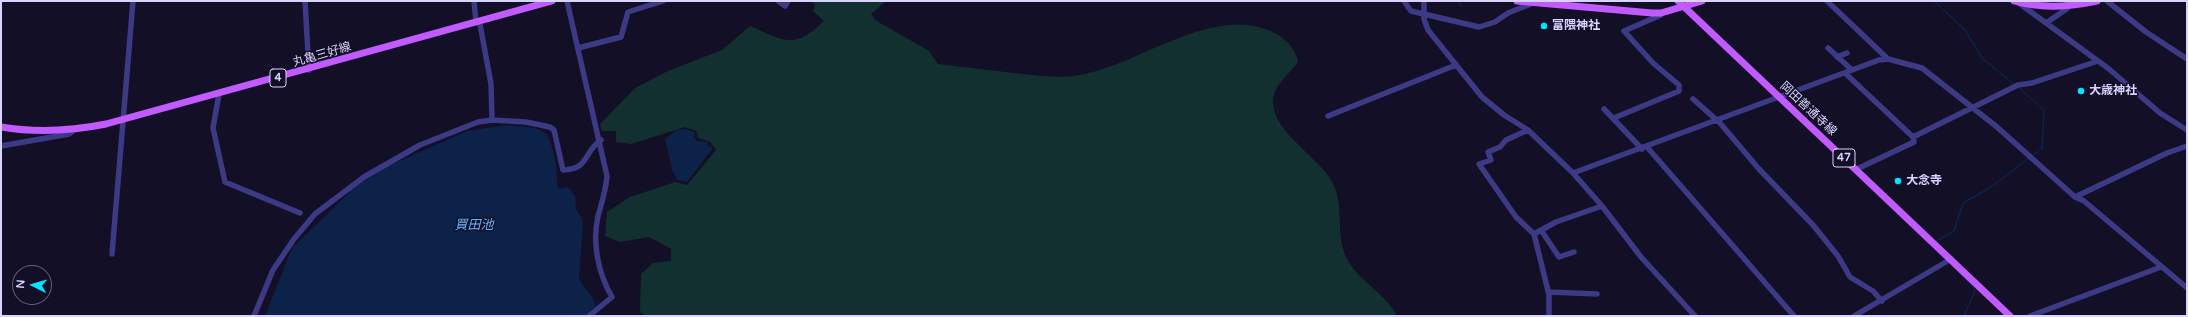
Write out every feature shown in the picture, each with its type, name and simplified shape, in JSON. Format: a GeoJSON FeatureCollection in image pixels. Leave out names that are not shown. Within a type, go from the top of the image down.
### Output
{"type":"FeatureCollection","features":[{"type":"Feature","properties":{"kind":"main road","name":"丸亀三好線"},"geometry":{"type":"LineString","coordinates":[[1,127],[31,131],[74,130],[122,120],[309,70],[552,1]]}},
{"type":"Feature","properties":{"kind":"main road"},"geometry":{"type":"LineString","coordinates":[[1517,1],[1632,12],[1661,13],[1702,1]]}},
{"type":"Feature","properties":{"kind":"main road","name":"岡田善通寺線"},"geometry":{"type":"LineString","coordinates":[[1678,1],[1857,170],[1948,261],[2010,316]]}},
{"type":"Feature","properties":{"kind":"main road"},"geometry":{"type":"LineString","coordinates":[[2017,2],[2054,9],[2068,8],[2097,1]]}},
{"type":"Feature","properties":{"kind":"street"},"geometry":{"type":"LineString","coordinates":[[112,254],[133,1]]}},
{"type":"Feature","properties":{"kind":"street"},"geometry":{"type":"LineString","coordinates":[[305,1],[309,70]]}},
{"type":"Feature","properties":{"kind":"street"},"geometry":{"type":"LineString","coordinates":[[474,1],[476,22],[480,24],[486,49],[488,75],[493,93],[492,120]]}},
{"type":"Feature","properties":{"kind":"street"},"geometry":{"type":"LineString","coordinates":[[567,1],[583,76],[601,140],[608,190],[598,216],[597,250],[603,277],[612,297],[589,316]]}},
{"type":"Feature","properties":{"kind":"street"},"geometry":{"type":"LineString","coordinates":[[578,48],[621,37],[628,12],[663,1]]}},
{"type":"Feature","properties":{"kind":"street"},"geometry":{"type":"LineString","coordinates":[[778,1],[785,6],[788,1]]}},
{"type":"Feature","properties":{"kind":"street"},"geometry":{"type":"LineString","coordinates":[[1404,1],[1411,11],[1479,27],[1495,22],[1508,13],[1534,3]]}},
{"type":"Feature","properties":{"kind":"street"},"geometry":{"type":"LineString","coordinates":[[1424,1],[1424,13],[1428,30],[1482,97],[1504,115],[1528,130],[1573,173],[1602,206],[1641,258],[1694,316]]}},
{"type":"Feature","properties":{"kind":"street"},"geometry":{"type":"LineString","coordinates":[[1827,1],[1888,59]]}},
{"type":"Feature","properties":{"kind":"street"},"geometry":{"type":"LineString","coordinates":[[2107,1],[2146,32],[2162,41],[2187,59]]}},
{"type":"Feature","properties":{"kind":"street"},"geometry":{"type":"LineString","coordinates":[[2017,2],[2098,61],[2160,113],[2187,130]]}},
{"type":"Feature","properties":{"kind":"street"},"geometry":{"type":"LineString","coordinates":[[2046,23],[2066,11],[2068,8]]}},
{"type":"Feature","properties":{"kind":"street"},"geometry":{"type":"LineString","coordinates":[[1614,118],[1679,91],[1679,85],[1653,64],[1624,31],[1661,15],[1661,13]]}},
{"type":"Feature","properties":{"kind":"street"},"geometry":{"type":"LineString","coordinates":[[1828,48],[1852,70]]}},
{"type":"Feature","properties":{"kind":"street"},"geometry":{"type":"LineString","coordinates":[[1837,56],[1847,53]]}},
{"type":"Feature","properties":{"kind":"street"},"geometry":{"type":"LineString","coordinates":[[1573,173],[1645,148],[1879,60],[1888,59],[1922,68],[1974,108],[2075,197],[2084,201],[2187,288]]}},
{"type":"Feature","properties":{"kind":"street"},"geometry":{"type":"LineString","coordinates":[[1913,137],[2018,85],[2032,83],[2098,61]]}},
{"type":"Feature","properties":{"kind":"street"},"geometry":{"type":"LineString","coordinates":[[1328,116],[1456,65]]}},
{"type":"Feature","properties":{"kind":"street"},"geometry":{"type":"LineString","coordinates":[[1844,73],[1913,137],[1914,142],[1857,170]]}},
{"type":"Feature","properties":{"kind":"street"},"geometry":{"type":"LineString","coordinates":[[219,94],[213,128],[225,182],[300,213]]}},
{"type":"Feature","properties":{"kind":"street"},"geometry":{"type":"LineString","coordinates":[[1693,99],[1717,120],[1758,169],[1813,226],[1838,256],[1850,277],[1873,291],[1882,301]]}},
{"type":"Feature","properties":{"kind":"street"},"geometry":{"type":"LineString","coordinates":[[1604,109],[1645,148],[1794,316]]}},
{"type":"Feature","properties":{"kind":"street"},"geometry":{"type":"LineString","coordinates":[[254,316],[265,285],[287,248],[306,223],[337,196],[364,177],[420,145],[478,122],[492,120],[526,122],[550,127],[555,134],[564,170],[583,166],[587,161],[593,145],[601,140]]}},
{"type":"Feature","properties":{"kind":"street"},"geometry":{"type":"LineString","coordinates":[[1,146],[69,134],[74,130]]}},
{"type":"Feature","properties":{"kind":"street"},"geometry":{"type":"LineString","coordinates":[[1528,130],[1506,140],[1500,147],[1488,152],[1491,160],[1479,164],[1516,217],[1534,234],[1536,253],[1551,305],[1549,316]]}},
{"type":"Feature","properties":{"kind":"street"},"geometry":{"type":"LineString","coordinates":[[2075,197],[2167,153],[2187,146]]}},
{"type":"Feature","properties":{"kind":"street"},"geometry":{"type":"LineString","coordinates":[[1534,234],[1556,222],[1602,206]]}},
{"type":"Feature","properties":{"kind":"street"},"geometry":{"type":"LineString","coordinates":[[1541,230],[1559,257],[1574,252]]}},
{"type":"Feature","properties":{"kind":"street"},"geometry":{"type":"LineString","coordinates":[[1854,316],[1948,261]]}},
{"type":"Feature","properties":{"kind":"street"},"geometry":{"type":"LineString","coordinates":[[2030,316],[2161,267]]}},
{"type":"Feature","properties":{"kind":"street"},"geometry":{"type":"LineString","coordinates":[[1548,292],[1567,296],[1584,293],[1597,294]]}},
{"type":"Feature","properties":{"kind":"green space"},"geometry":{"type":"Polygon","coordinates":[[[810,1],[886,1],[871,14],[875,20],[929,51],[938,64],[1044,76],[1074,76],[1099,70],[1125,61],[1176,39],[1202,30],[1228,25],[1253,26],[1277,34],[1290,46],[1295,53],[1298,62],[1277,87],[1273,99],[1276,115],[1287,133],[1320,166],[1333,184],[1339,206],[1343,249],[1347,259],[1358,274],[1386,301],[1397,316],[646,316],[640,312],[641,274],[653,263],[671,261],[671,249],[649,237],[620,242],[605,236],[607,212],[630,197],[675,182],[687,185],[716,150],[710,142],[698,138],[696,131],[685,127],[631,144],[616,142],[616,131],[602,131],[600,124],[635,88],[668,71],[722,50],[750,26],[781,39],[797,39],[805,36],[824,21],[813,11],[815,4],[810,1]]]}},
{"type":"Feature","properties":{"kind":"water","name":"買田池"},"geometry":{"type":"Polygon","coordinates":[[[507,125],[535,128],[546,133],[554,154],[558,189],[568,187],[575,196],[576,209],[583,221],[579,277],[584,287],[592,296],[596,306],[585,316],[265,316],[292,248],[356,186],[386,167],[467,131],[507,125]]]}},
{"type":"Feature","properties":{"kind":"water"},"geometry":{"type":"Polygon","coordinates":[[[685,129],[695,132],[694,137],[697,141],[707,142],[708,146],[713,148],[687,182],[677,180],[672,169],[665,139],[677,130],[685,129]]]}},
{"type":"Feature","properties":{"kind":"waterway"},"geometry":{"type":"LineString","coordinates":[[1458,1],[1462,7]]}},
{"type":"Feature","properties":{"kind":"waterway"},"geometry":{"type":"LineString","coordinates":[[1934,1],[1965,30],[1983,59],[2015,85]]}},
{"type":"Feature","properties":{"kind":"waterway"},"geometry":{"type":"LineString","coordinates":[[1935,242],[1954,231],[1963,203],[1994,185],[2042,148],[2044,110],[2018,87]]}},
{"type":"Feature","properties":{"kind":"waterway"},"geometry":{"type":"LineString","coordinates":[[1954,267],[1973,286],[1975,291],[1964,316]]}},
{"type":"Feature","properties":{"kind":"place","name":"富隈神社"},"geometry":{"type":"Point","coordinates":[1544,26]}},
{"type":"Feature","properties":{"kind":"place","name":"大歳神社"},"geometry":{"type":"Point","coordinates":[2081,91]}},
{"type":"Feature","properties":{"kind":"place","name":"大念寺"},"geometry":{"type":"Point","coordinates":[1898,181]}}]}
